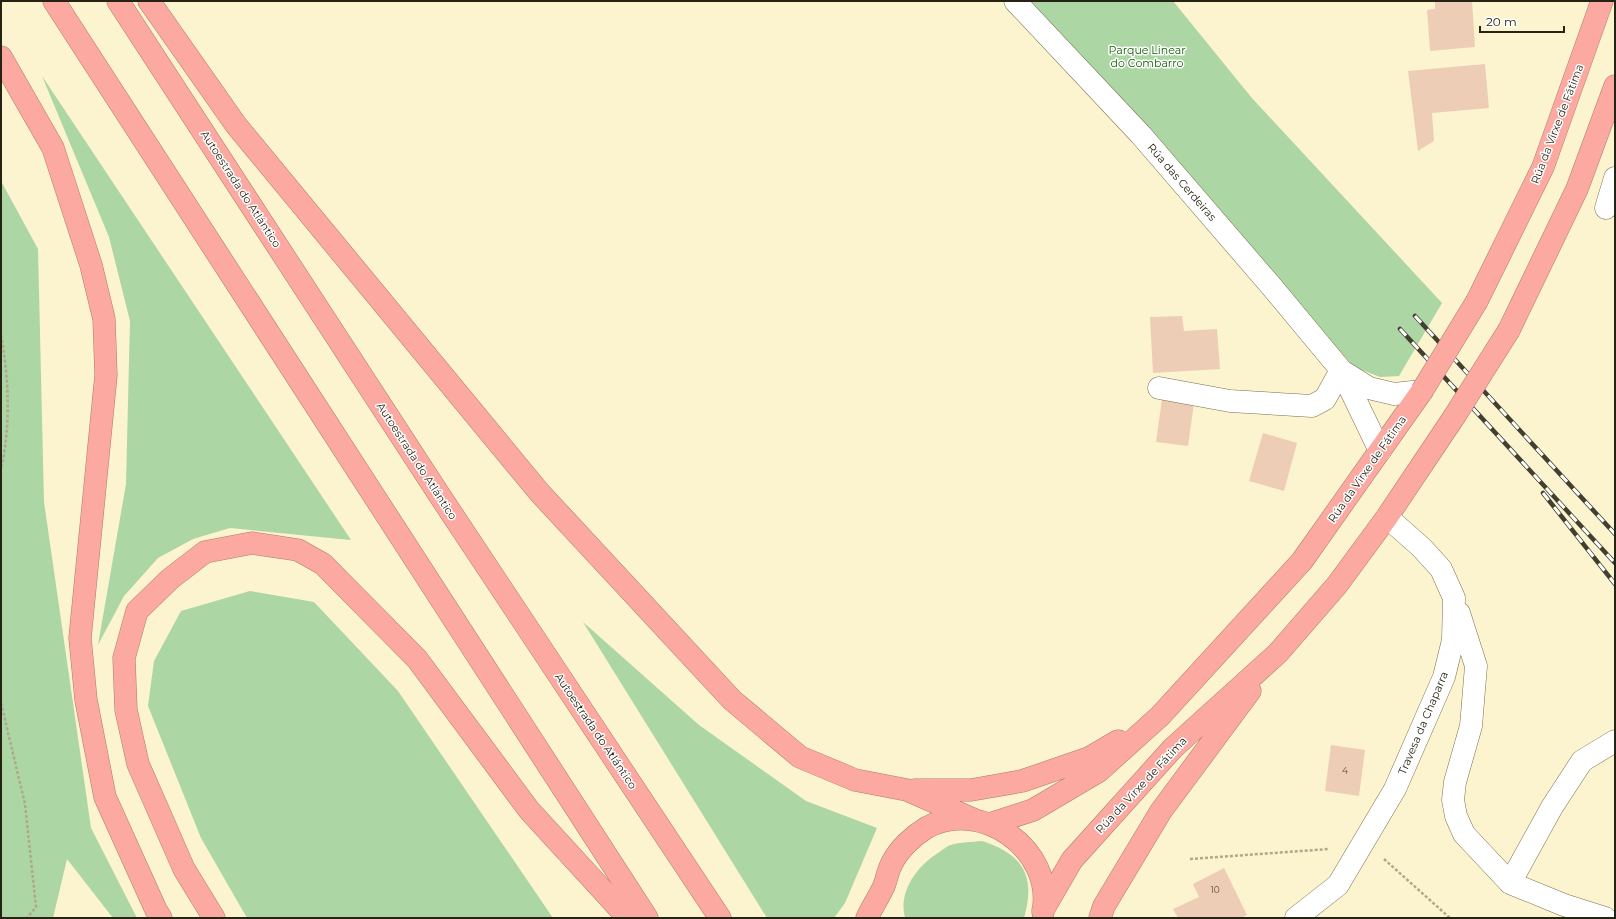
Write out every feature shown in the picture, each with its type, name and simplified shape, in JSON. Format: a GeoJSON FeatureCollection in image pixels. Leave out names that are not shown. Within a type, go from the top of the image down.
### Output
{"type":"FeatureCollection","features":[{"type":"Feature","properties":{"kind":"highway"},"geometry":{"type":"LineString","coordinates":[[54,1],[647,918]]}},
{"type":"Feature","properties":{"kind":"highway","name":"Autoestrada do Atlántico"},"geometry":{"type":"LineString","coordinates":[[118,1],[435,489],[720,918]]}},
{"type":"Feature","properties":{"kind":"highway"},"geometry":{"type":"LineString","coordinates":[[149,1],[236,125],[539,492],[732,700],[800,757],[855,780],[907,790],[971,790],[1022,781],[1089,758],[1160,716]]}},
{"type":"Feature","properties":{"kind":"highway","name":"Rúa da Virxe de Fátima"},"geometry":{"type":"LineString","coordinates":[[982,822],[1033,810],[1099,771],[1160,716],[1302,562],[1422,391],[1477,301],[1543,167],[1602,1]]}},
{"type":"Feature","properties":{"kind":"highway"},"geometry":{"type":"LineString","coordinates":[[1,57],[52,148],[91,265],[104,319],[106,375],[80,638],[86,700],[105,797],[161,918]]}},
{"type":"Feature","properties":{"kind":"highway","name":"Rúa da Virxe de Fátima"},"geometry":{"type":"LineString","coordinates":[[1042,914],[1072,860],[1168,754],[1278,653],[1337,585],[1387,517],[1454,417],[1509,330],[1577,189],[1615,86]]}},
{"type":"Feature","properties":{"kind":"highway"},"geometry":{"type":"LineString","coordinates":[[214,918],[184,869],[138,764],[126,710],[124,658],[137,611],[170,579],[205,552],[252,543],[298,550],[323,564],[417,659],[529,810],[628,918]]}},
{"type":"Feature","properties":{"kind":"highway"},"geometry":{"type":"LineString","coordinates":[[1100,918],[1104,906],[1161,811],[1278,653]]}},
{"type":"Feature","properties":{"kind":"highway"},"geometry":{"type":"LineString","coordinates":[[907,790],[1014,837],[1032,857],[1042,882],[1042,914]]}},
{"type":"Feature","properties":{"kind":"highway"},"geometry":{"type":"LineString","coordinates":[[867,918],[884,885],[892,862],[907,842],[927,828],[950,820],[982,822]]}},
{"type":"Feature","properties":{"kind":"highway"},"geometry":{"type":"LineString","coordinates":[[884,885],[884,913],[886,918]]}},
{"type":"Feature","properties":{"kind":"street","name":"Rúa das Cerdeiras"},"geometry":{"type":"LineString","coordinates":[[1015,1],[1141,135],[1272,287],[1341,370],[1380,451]]}},
{"type":"Feature","properties":{"kind":"street"},"geometry":{"type":"LineString","coordinates":[[1606,208],[1615,178]]}},
{"type":"Feature","properties":{"kind":"street","name":"Rúa das Cerdeiras"},"geometry":{"type":"LineString","coordinates":[[1341,370],[1369,388],[1394,394],[1422,391]]}},
{"type":"Feature","properties":{"kind":"street"},"geometry":{"type":"LineString","coordinates":[[1159,388],[1230,401],[1312,406],[1325,399],[1341,370]]}},
{"type":"Feature","properties":{"kind":"street","name":"Travesa da Chaparra"},"geometry":{"type":"LineString","coordinates":[[1296,918],[1338,885],[1395,789],[1444,677],[1452,640],[1454,598],[1441,569],[1422,548],[1387,517]]}},
{"type":"Feature","properties":{"kind":"street"},"geometry":{"type":"LineString","coordinates":[[1454,598],[1476,666],[1471,726],[1455,782],[1453,800],[1456,816],[1464,834],[1510,883],[1564,905],[1605,918]]}},
{"type":"Feature","properties":{"kind":"street"},"geometry":{"type":"LineString","coordinates":[[1510,883],[1552,807],[1582,761],[1615,741]]}},
{"type":"Feature","properties":{"kind":"path"},"geometry":{"type":"LineString","coordinates":[[1,335],[8,404],[6,449],[1,469]]}},
{"type":"Feature","properties":{"kind":"path"},"geometry":{"type":"LineString","coordinates":[[1,703],[25,804],[36,906],[27,918]]}},
{"type":"Feature","properties":{"kind":"path"},"geometry":{"type":"LineString","coordinates":[[1190,859],[1333,849],[1360,849],[1450,918]]}},
{"type":"Feature","properties":{"kind":"green space","name":"Parque Linear do Combarro"},"geometry":{"type":"Polygon","coordinates":[[[1023,1],[1173,1],[1251,97],[1442,303],[1399,376],[1380,377],[1354,367],[1023,1]]]}},
{"type":"Feature","properties":{"kind":"green space"},"geometry":{"type":"Polygon","coordinates":[[[42,76],[351,540],[230,528],[193,539],[158,558],[124,596],[98,645],[126,484],[130,321],[109,237],[42,76]]]}},
{"type":"Feature","properties":{"kind":"green space"},"geometry":{"type":"Polygon","coordinates":[[[1,181],[38,249],[44,502],[91,828],[137,918],[113,918],[67,859],[53,918],[1,918],[1,181]]]}},
{"type":"Feature","properties":{"kind":"green space"},"geometry":{"type":"Polygon","coordinates":[[[250,591],[314,602],[398,691],[553,918],[247,918],[201,838],[148,706],[154,661],[181,611],[250,591]]]}},
{"type":"Feature","properties":{"kind":"green space"},"geometry":{"type":"Polygon","coordinates":[[[583,622],[699,725],[806,801],[877,828],[845,903],[834,918],[767,918],[583,622]]]}},
{"type":"Feature","properties":{"kind":"green space"},"geometry":{"type":"Polygon","coordinates":[[[982,841],[996,846],[1008,853],[1023,869],[1027,879],[1028,890],[1024,918],[905,918],[904,899],[907,889],[916,872],[930,858],[946,847],[955,844],[982,841]]]}},
{"type":"Feature","properties":{"kind":"building"},"geometry":{"type":"Polygon","coordinates":[[[1435,1],[1472,1],[1475,47],[1430,51],[1427,10],[1435,9],[1435,1]]]}},
{"type":"Feature","properties":{"kind":"building"},"geometry":{"type":"Polygon","coordinates":[[[1485,64],[1489,108],[1432,113],[1434,141],[1418,151],[1408,71],[1485,64]]]}},
{"type":"Feature","properties":{"kind":"building"},"geometry":{"type":"Polygon","coordinates":[[[1182,316],[1184,331],[1217,329],[1220,369],[1153,373],[1150,317],[1182,316]]]}},
{"type":"Feature","properties":{"kind":"building"},"geometry":{"type":"Polygon","coordinates":[[[1162,399],[1194,403],[1188,446],[1156,442],[1162,399]]]}},
{"type":"Feature","properties":{"kind":"building"},"geometry":{"type":"Polygon","coordinates":[[[1263,433],[1297,443],[1284,491],[1249,481],[1263,433]]]}},
{"type":"Feature","properties":{"kind":"building"},"geometry":{"type":"Polygon","coordinates":[[[1331,745],[1365,750],[1359,796],[1325,791],[1331,745]]]}},
{"type":"Feature","properties":{"kind":"building"},"geometry":{"type":"Polygon","coordinates":[[[1224,868],[1247,915],[1241,918],[1178,918],[1173,909],[1199,897],[1193,884],[1224,868]]]}},
{"type":"Feature","properties":{"kind":"railway"},"geometry":{"type":"LineString","coordinates":[[1415,316],[1615,534]]}},
{"type":"Feature","properties":{"kind":"railway"},"geometry":{"type":"LineString","coordinates":[[1400,329],[1615,563]]}},
{"type":"Feature","properties":{"kind":"railway"},"geometry":{"type":"LineString","coordinates":[[1543,493],[1615,584]]}}]}
